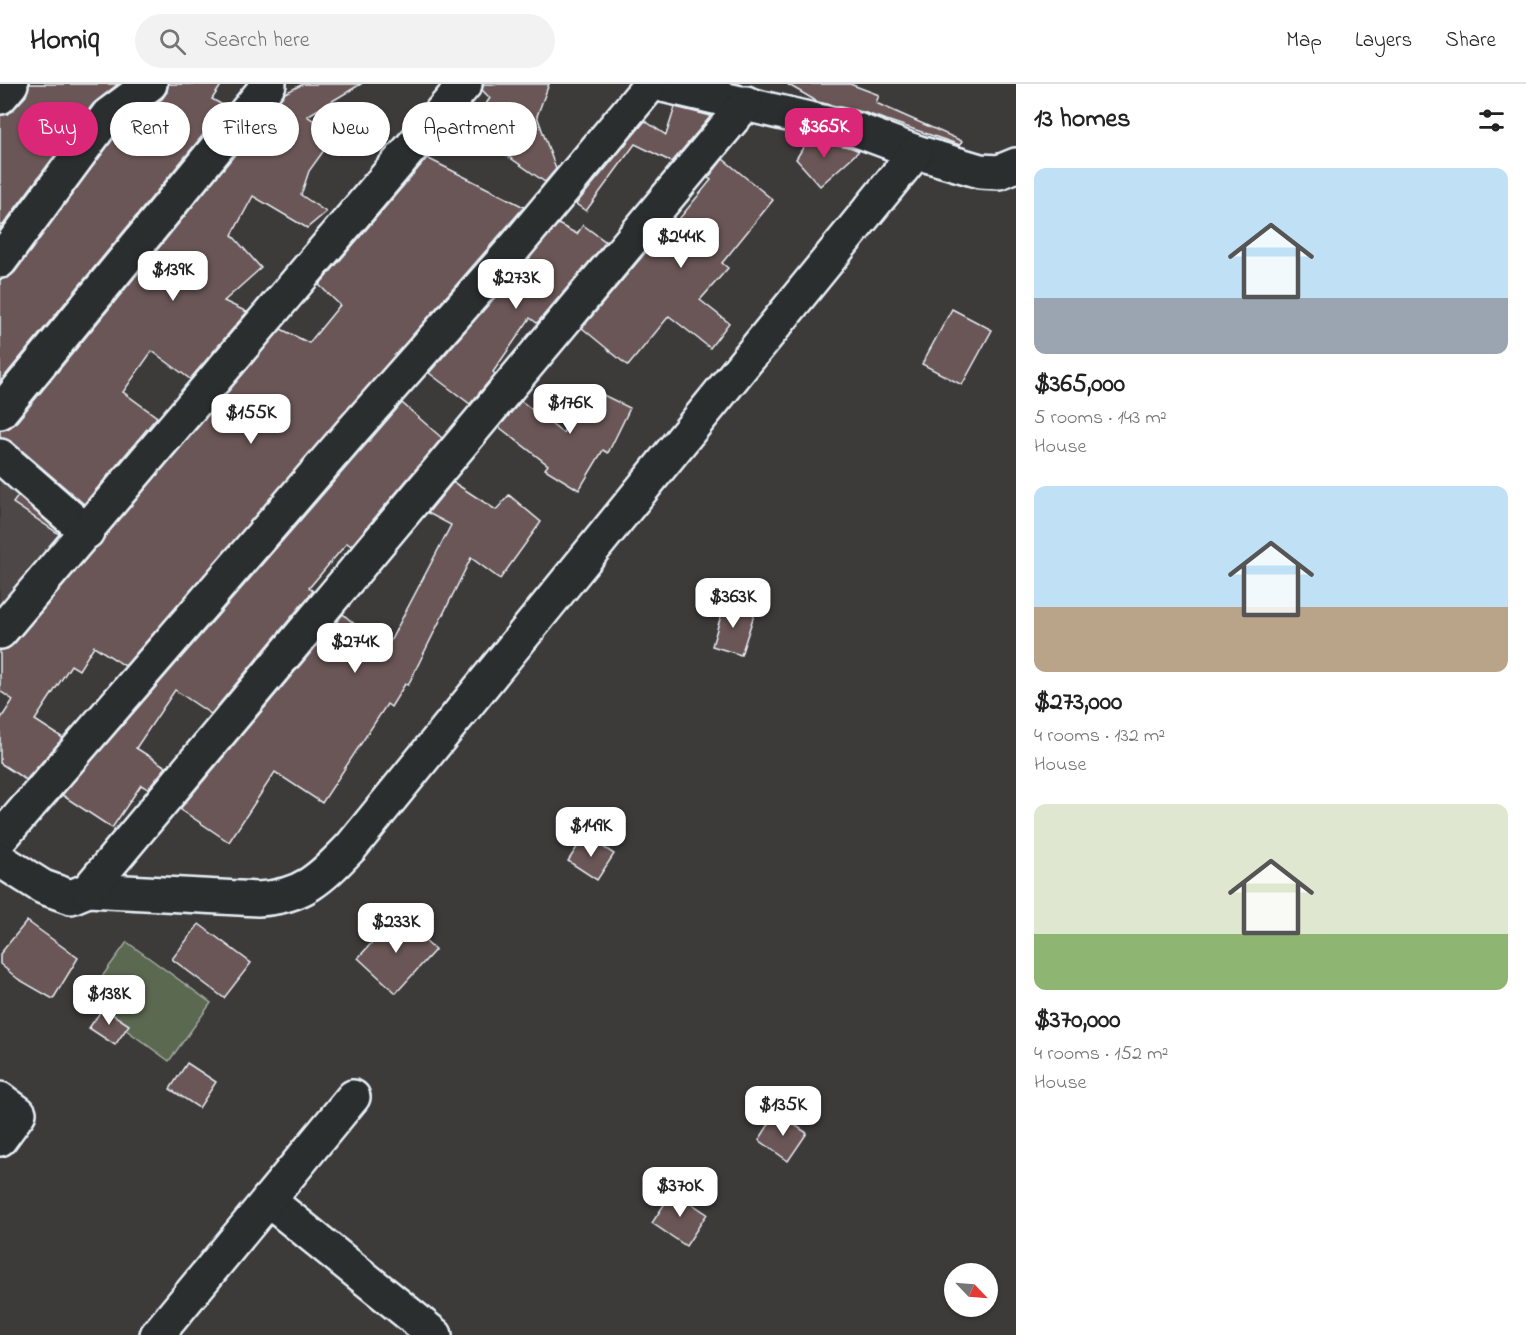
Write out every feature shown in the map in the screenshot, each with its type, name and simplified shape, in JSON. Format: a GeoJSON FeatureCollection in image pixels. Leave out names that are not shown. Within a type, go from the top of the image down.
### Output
{"type":"FeatureCollection","features":[{"type":"Feature","properties":{"kind":"street"},"geometry":{"type":"LineString","coordinates":[[0,98],[11,84]]}},
{"type":"Feature","properties":{"kind":"street"},"geometry":{"type":"LineString","coordinates":[[0,261],[108,116],[150,84]]}},
{"type":"Feature","properties":{"kind":"street"},"geometry":{"type":"LineString","coordinates":[[0,412],[269,84]]}},
{"type":"Feature","properties":{"kind":"street"},"geometry":{"type":"LineString","coordinates":[[0,632],[465,84]]}},
{"type":"Feature","properties":{"kind":"street"},"geometry":{"type":"LineString","coordinates":[[0,839],[353,429],[515,247],[651,84]]}},
{"type":"Feature","properties":{"kind":"street"},"geometry":{"type":"LineString","coordinates":[[658,84],[857,130],[916,152],[980,171],[999,172],[1016,165]]}},
{"type":"Feature","properties":{"kind":"street"},"geometry":{"type":"LineString","coordinates":[[88,890],[746,103]]}},
{"type":"Feature","properties":{"kind":"street"},"geometry":{"type":"LineString","coordinates":[[0,860],[43,887],[71,897],[88,890],[258,899],[280,898],[305,889],[326,873],[359,838],[916,152]]}},
{"type":"Feature","properties":{"kind":"street"},"geometry":{"type":"LineString","coordinates":[[0,456],[87,532]]}},
{"type":"Feature","properties":{"kind":"street"},"geometry":{"type":"LineString","coordinates":[[157,1335],[353,1097]]}},
{"type":"Feature","properties":{"kind":"street"},"geometry":{"type":"LineString","coordinates":[[0,1099],[19,1113],[0,1139]]}},
{"type":"Feature","properties":{"kind":"street"},"geometry":{"type":"LineString","coordinates":[[268,1200],[435,1335]]}},
{"type":"Feature","properties":{"kind":"shaded area"},"geometry":{"type":"Polygon","coordinates":[[[0,473],[68,531],[0,613],[0,473]]]}},
{"type":"Feature","properties":{"kind":"green space"},"geometry":{"type":"Polygon","coordinates":[[[127,942],[211,1003],[169,1061],[85,1000],[127,942]]]}},
{"type":"Feature","properties":{"kind":"building"},"geometry":{"type":"Polygon","coordinates":[[[29,84],[118,84],[96,102],[20,102],[26,96],[29,84]]]}},
{"type":"Feature","properties":{"kind":"building"},"geometry":{"type":"Polygon","coordinates":[[[168,84],[222,84],[212,99],[217,102],[202,102],[202,136],[190,151],[190,102],[158,102],[167,92],[168,84]]]}},
{"type":"Feature","properties":{"kind":"building"},"geometry":{"type":"Polygon","coordinates":[[[303,84],[361,84],[331,102],[311,102],[311,114],[307,116],[311,119],[311,156],[320,156],[309,171],[301,195],[326,212],[307,228],[253,196],[232,235],[261,268],[224,301],[247,312],[190,379],[152,351],[123,392],[157,417],[84,504],[12,442],[0,438],[0,430],[15,424],[234,156],[299,156],[299,102],[278,102],[285,93],[303,84]]]}},
{"type":"Feature","properties":{"kind":"building"},"geometry":{"type":"Polygon","coordinates":[[[483,84],[549,84],[537,116],[537,102],[487,102],[490,98],[482,90],[483,84]]]}},
{"type":"Feature","properties":{"kind":"building"},"geometry":{"type":"Polygon","coordinates":[[[787,84],[850,84],[879,95],[876,103],[962,141],[960,145],[863,112],[818,102],[787,84]]]}},
{"type":"Feature","properties":{"kind":"building"},"geometry":{"type":"Polygon","coordinates":[[[18,105],[18,156],[54,156],[0,229],[0,115],[7,114],[18,105]]]}},
{"type":"Feature","properties":{"kind":"building"},"geometry":{"type":"Polygon","coordinates":[[[675,107],[711,116],[672,162],[635,144],[586,211],[576,204],[645,121],[666,135],[675,107]]]}},
{"type":"Feature","properties":{"kind":"building"},"geometry":{"type":"Polygon","coordinates":[[[537,116],[556,169],[545,182],[508,156],[537,156],[537,116]]]}},
{"type":"Feature","properties":{"kind":"building"},"geometry":{"type":"Polygon","coordinates":[[[809,138],[859,151],[820,186],[796,159],[809,138]]]}},
{"type":"Feature","properties":{"kind":"building"},"geometry":{"type":"Polygon","coordinates":[[[110,143],[110,156],[186,156],[0,382],[0,279],[8,278],[15,272],[110,143]]]}},
{"type":"Feature","properties":{"kind":"building"},"geometry":{"type":"Polygon","coordinates":[[[427,158],[524,207],[125,666],[94,646],[79,670],[71,665],[35,720],[63,738],[26,780],[0,763],[0,720],[13,700],[0,691],[0,650],[7,649],[14,644],[281,329],[309,343],[340,305],[319,285],[427,158]]]}},
{"type":"Feature","properties":{"kind":"building"},"geometry":{"type":"Polygon","coordinates":[[[723,159],[773,200],[722,263],[728,268],[700,300],[729,323],[710,348],[669,316],[628,366],[582,328],[672,221],[675,224],[711,180],[708,178],[723,159]]]}},
{"type":"Feature","properties":{"kind":"building"},"geometry":{"type":"Polygon","coordinates":[[[558,224],[577,234],[583,225],[606,242],[537,323],[530,318],[493,372],[495,374],[470,404],[429,373],[558,224]]]}},
{"type":"Feature","properties":{"kind":"building"},"geometry":{"type":"Polygon","coordinates":[[[952,309],[992,330],[962,385],[922,364],[952,309]]]}},
{"type":"Feature","properties":{"kind":"building"},"geometry":{"type":"Polygon","coordinates":[[[585,386],[630,408],[608,453],[603,450],[579,490],[545,469],[548,465],[499,427],[521,401],[563,433],[585,386]]]}},
{"type":"Feature","properties":{"kind":"building"},"geometry":{"type":"Polygon","coordinates":[[[402,403],[442,438],[351,546],[347,543],[309,588],[313,591],[211,714],[175,690],[136,748],[166,767],[148,789],[141,785],[112,828],[62,795],[402,403]]]}},
{"type":"Feature","properties":{"kind":"building"},"geometry":{"type":"Polygon","coordinates":[[[453,482],[496,510],[509,495],[541,522],[500,579],[471,558],[408,685],[405,684],[391,707],[387,704],[322,803],[275,772],[229,842],[180,809],[343,614],[385,651],[451,525],[428,513],[453,482]]]}},
{"type":"Feature","properties":{"kind":"building"},"geometry":{"type":"Polygon","coordinates":[[[18,496],[60,533],[13,503],[18,496]]]}},
{"type":"Feature","properties":{"kind":"building"},"geometry":{"type":"Polygon","coordinates":[[[725,602],[755,612],[741,655],[712,646],[725,602]]]}},
{"type":"Feature","properties":{"kind":"building"},"geometry":{"type":"Polygon","coordinates":[[[585,835],[614,854],[597,880],[568,861],[585,835]]]}},
{"type":"Feature","properties":{"kind":"building"},"geometry":{"type":"Polygon","coordinates":[[[397,915],[435,950],[396,993],[358,958],[397,915]]]}},
{"type":"Feature","properties":{"kind":"building"},"geometry":{"type":"Polygon","coordinates":[[[27,921],[78,958],[53,999],[18,979],[0,964],[0,954],[27,921]]]}},
{"type":"Feature","properties":{"kind":"building"},"geometry":{"type":"Polygon","coordinates":[[[199,924],[251,963],[224,998],[172,959],[199,924]]]}},
{"type":"Feature","properties":{"kind":"building"},"geometry":{"type":"Polygon","coordinates":[[[103,1008],[129,1025],[115,1045],[89,1028],[103,1008]]]}},
{"type":"Feature","properties":{"kind":"building"},"geometry":{"type":"Polygon","coordinates":[[[187,1063],[216,1082],[199,1108],[170,1089],[187,1063]]]}},
{"type":"Feature","properties":{"kind":"building"},"geometry":{"type":"Polygon","coordinates":[[[776,1113],[807,1133],[788,1161],[759,1140],[776,1113]]]}},
{"type":"Feature","properties":{"kind":"building"},"geometry":{"type":"Polygon","coordinates":[[[673,1191],[707,1214],[686,1246],[652,1223],[673,1191]]]}}]}
